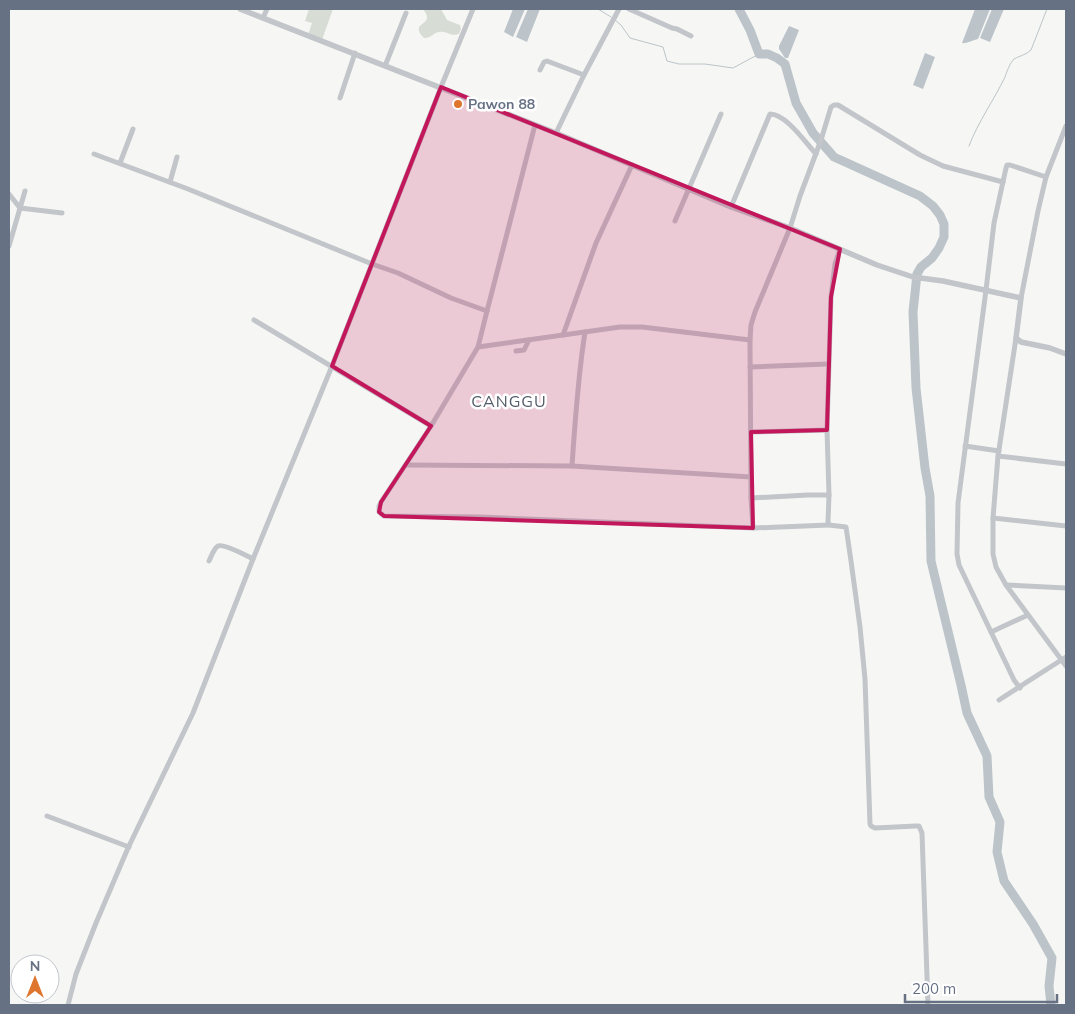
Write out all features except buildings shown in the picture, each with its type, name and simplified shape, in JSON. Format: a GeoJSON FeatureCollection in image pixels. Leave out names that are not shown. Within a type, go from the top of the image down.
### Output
{"type":"FeatureCollection","features":[{"type":"Feature","properties":{"kind":"street"},"geometry":{"type":"LineString","coordinates":[[240,9],[556,133],[877,265],[913,277],[1021,298]]}},
{"type":"Feature","properties":{"kind":"street"},"geometry":{"type":"LineString","coordinates":[[263,18],[266,9]]}},
{"type":"Feature","properties":{"kind":"street"},"geometry":{"type":"LineString","coordinates":[[68,1005],[76,974],[96,923],[129,846],[193,713],[332,366],[440,87],[473,9]]}},
{"type":"Feature","properties":{"kind":"street"},"geometry":{"type":"LineString","coordinates":[[556,133],[619,9]]}},
{"type":"Feature","properties":{"kind":"street"},"geometry":{"type":"LineString","coordinates":[[629,9],[691,36]]}},
{"type":"Feature","properties":{"kind":"street"},"geometry":{"type":"LineString","coordinates":[[385,66],[406,12]]}},
{"type":"Feature","properties":{"kind":"street"},"geometry":{"type":"LineString","coordinates":[[340,98],[355,53]]}},
{"type":"Feature","properties":{"kind":"street"},"geometry":{"type":"LineString","coordinates":[[540,70],[544,62],[548,61],[584,75]]}},
{"type":"Feature","properties":{"kind":"street"},"geometry":{"type":"LineString","coordinates":[[752,528],[751,325],[790,228],[831,107],[834,104],[838,105],[920,155],[943,166],[1003,182]]}},
{"type":"Feature","properties":{"kind":"street"},"geometry":{"type":"LineString","coordinates":[[675,222],[721,114]]}},
{"type":"Feature","properties":{"kind":"street"},"geometry":{"type":"LineString","coordinates":[[731,206],[770,114],[776,114],[784,120],[816,152]]}},
{"type":"Feature","properties":{"kind":"street"},"geometry":{"type":"LineString","coordinates":[[535,125],[478,347],[431,426],[381,502],[379,512],[384,516],[480,517],[752,528],[829,525],[846,527],[865,680],[870,824],[875,828],[919,826],[922,833],[928,1005]]}},
{"type":"Feature","properties":{"kind":"street"},"geometry":{"type":"LineString","coordinates":[[1066,126],[1046,177],[1021,298],[998,454],[993,554],[996,567],[1006,585],[1064,658],[1066,666]]}},
{"type":"Feature","properties":{"kind":"street"},"geometry":{"type":"LineString","coordinates":[[120,163],[133,129]]}},
{"type":"Feature","properties":{"kind":"street"},"geometry":{"type":"LineString","coordinates":[[94,154],[261,218],[398,273],[451,298],[486,311]]}},
{"type":"Feature","properties":{"kind":"street"},"geometry":{"type":"LineString","coordinates":[[170,182],[177,157]]}},
{"type":"Feature","properties":{"kind":"street"},"geometry":{"type":"LineString","coordinates":[[1020,688],[1014,680],[959,565],[957,554],[958,503],[994,223],[1006,168],[1009,164],[1046,177]]}},
{"type":"Feature","properties":{"kind":"street"},"geometry":{"type":"LineString","coordinates":[[563,335],[596,243],[632,165]]}},
{"type":"Feature","properties":{"kind":"street"},"geometry":{"type":"LineString","coordinates":[[9,246],[25,191]]}},
{"type":"Feature","properties":{"kind":"street"},"geometry":{"type":"LineString","coordinates":[[9,194],[20,208],[62,213]]}},
{"type":"Feature","properties":{"kind":"street"},"geometry":{"type":"LineString","coordinates":[[829,525],[828,364],[831,297],[835,264],[840,249]]}},
{"type":"Feature","properties":{"kind":"street"},"geometry":{"type":"LineString","coordinates":[[254,320],[431,426]]}},
{"type":"Feature","properties":{"kind":"street"},"geometry":{"type":"LineString","coordinates":[[478,347],[620,327],[750,340]]}},
{"type":"Feature","properties":{"kind":"street"},"geometry":{"type":"LineString","coordinates":[[572,466],[584,332]]}},
{"type":"Feature","properties":{"kind":"street"},"geometry":{"type":"LineString","coordinates":[[1016,338],[1021,342],[1050,348],[1066,354]]}},
{"type":"Feature","properties":{"kind":"street"},"geometry":{"type":"LineString","coordinates":[[516,351],[524,350],[529,340]]}},
{"type":"Feature","properties":{"kind":"street"},"geometry":{"type":"LineString","coordinates":[[750,368],[828,364]]}},
{"type":"Feature","properties":{"kind":"street"},"geometry":{"type":"LineString","coordinates":[[751,432],[827,430]]}},
{"type":"Feature","properties":{"kind":"street"},"geometry":{"type":"LineString","coordinates":[[965,446],[998,454],[1066,464]]}},
{"type":"Feature","properties":{"kind":"street"},"geometry":{"type":"LineString","coordinates":[[406,465],[572,466],[751,477]]}},
{"type":"Feature","properties":{"kind":"street"},"geometry":{"type":"LineString","coordinates":[[751,498],[829,495]]}},
{"type":"Feature","properties":{"kind":"street"},"geometry":{"type":"LineString","coordinates":[[994,518],[1066,526]]}},
{"type":"Feature","properties":{"kind":"street"},"geometry":{"type":"LineString","coordinates":[[209,561],[215,548],[220,546],[225,546],[254,559]]}},
{"type":"Feature","properties":{"kind":"street"},"geometry":{"type":"LineString","coordinates":[[1006,585],[1066,588]]}},
{"type":"Feature","properties":{"kind":"street"},"geometry":{"type":"LineString","coordinates":[[991,632],[1028,615]]}},
{"type":"Feature","properties":{"kind":"street"},"geometry":{"type":"LineString","coordinates":[[999,700],[1064,658]]}},
{"type":"Feature","properties":{"kind":"street"},"geometry":{"type":"LineString","coordinates":[[47,816],[129,846]]}},
{"type":"Feature","properties":{"kind":"highlighted area"},"geometry":{"type":"Polygon","coordinates":[[[441,87],[840,249],[831,297],[827,430],[751,432],[753,528],[384,516],[379,512],[381,502],[431,426],[332,366],[441,87]]]}},
{"type":"Feature","properties":{"kind":"shaded area"},"geometry":{"type":"Polygon","coordinates":[[[309,9],[333,9],[322,40],[308,35],[312,23],[305,21],[309,9]]]}},
{"type":"Feature","properties":{"kind":"shaded area"},"geometry":{"type":"Polygon","coordinates":[[[423,9],[441,9],[447,20],[460,25],[459,34],[453,35],[442,32],[424,38],[419,29],[427,18],[423,9]]]}},
{"type":"Feature","properties":{"kind":"shaded area"},"geometry":{"type":"Polygon","coordinates":[[[513,9],[525,9],[513,37],[504,32],[513,9]]]}},
{"type":"Feature","properties":{"kind":"shaded area"},"geometry":{"type":"Polygon","coordinates":[[[528,9],[540,9],[527,42],[516,37],[528,9]]]}},
{"type":"Feature","properties":{"kind":"shaded area"},"geometry":{"type":"Polygon","coordinates":[[[975,9],[990,9],[978,39],[962,43],[975,9]]]}},
{"type":"Feature","properties":{"kind":"shaded area"},"geometry":{"type":"Polygon","coordinates":[[[992,9],[1004,9],[990,42],[980,38],[992,9]]]}},
{"type":"Feature","properties":{"kind":"shaded area"},"geometry":{"type":"Polygon","coordinates":[[[789,26],[799,30],[788,58],[785,58],[779,46],[789,26]]]}},
{"type":"Feature","properties":{"kind":"shaded area"},"geometry":{"type":"Polygon","coordinates":[[[925,53],[935,57],[923,89],[913,85],[925,53]]]}},
{"type":"Feature","properties":{"kind":"waterway"},"geometry":{"type":"LineString","coordinates":[[598,9],[611,17]]}},
{"type":"Feature","properties":{"kind":"waterway"},"geometry":{"type":"LineString","coordinates":[[739,9],[750,30],[759,54],[768,54],[785,64],[796,103],[813,133],[834,157],[920,196],[933,206],[944,224],[944,237],[939,248],[917,274],[913,312],[916,388],[930,496],[931,561],[967,713],[987,756],[989,797],[1000,822],[997,852],[1004,881],[1033,924],[1052,958],[1049,986],[1051,1005]]}},
{"type":"Feature","properties":{"kind":"waterway"},"geometry":{"type":"LineString","coordinates":[[969,146],[1011,63],[1014,59],[1031,50],[1047,9]]}},
{"type":"Feature","properties":{"kind":"waterway"},"geometry":{"type":"LineString","coordinates":[[615,20],[630,38],[663,47],[667,61],[679,64],[705,64],[733,68],[759,54]]}},
{"type":"Feature","properties":{"kind":"place","name":"Pawon 88"},"geometry":{"type":"Point","coordinates":[458,104]}},
{"type":"Feature","properties":{"kind":"district","name":"CANGGU"},"geometry":{"type":"Point","coordinates":[509,401]}}]}
